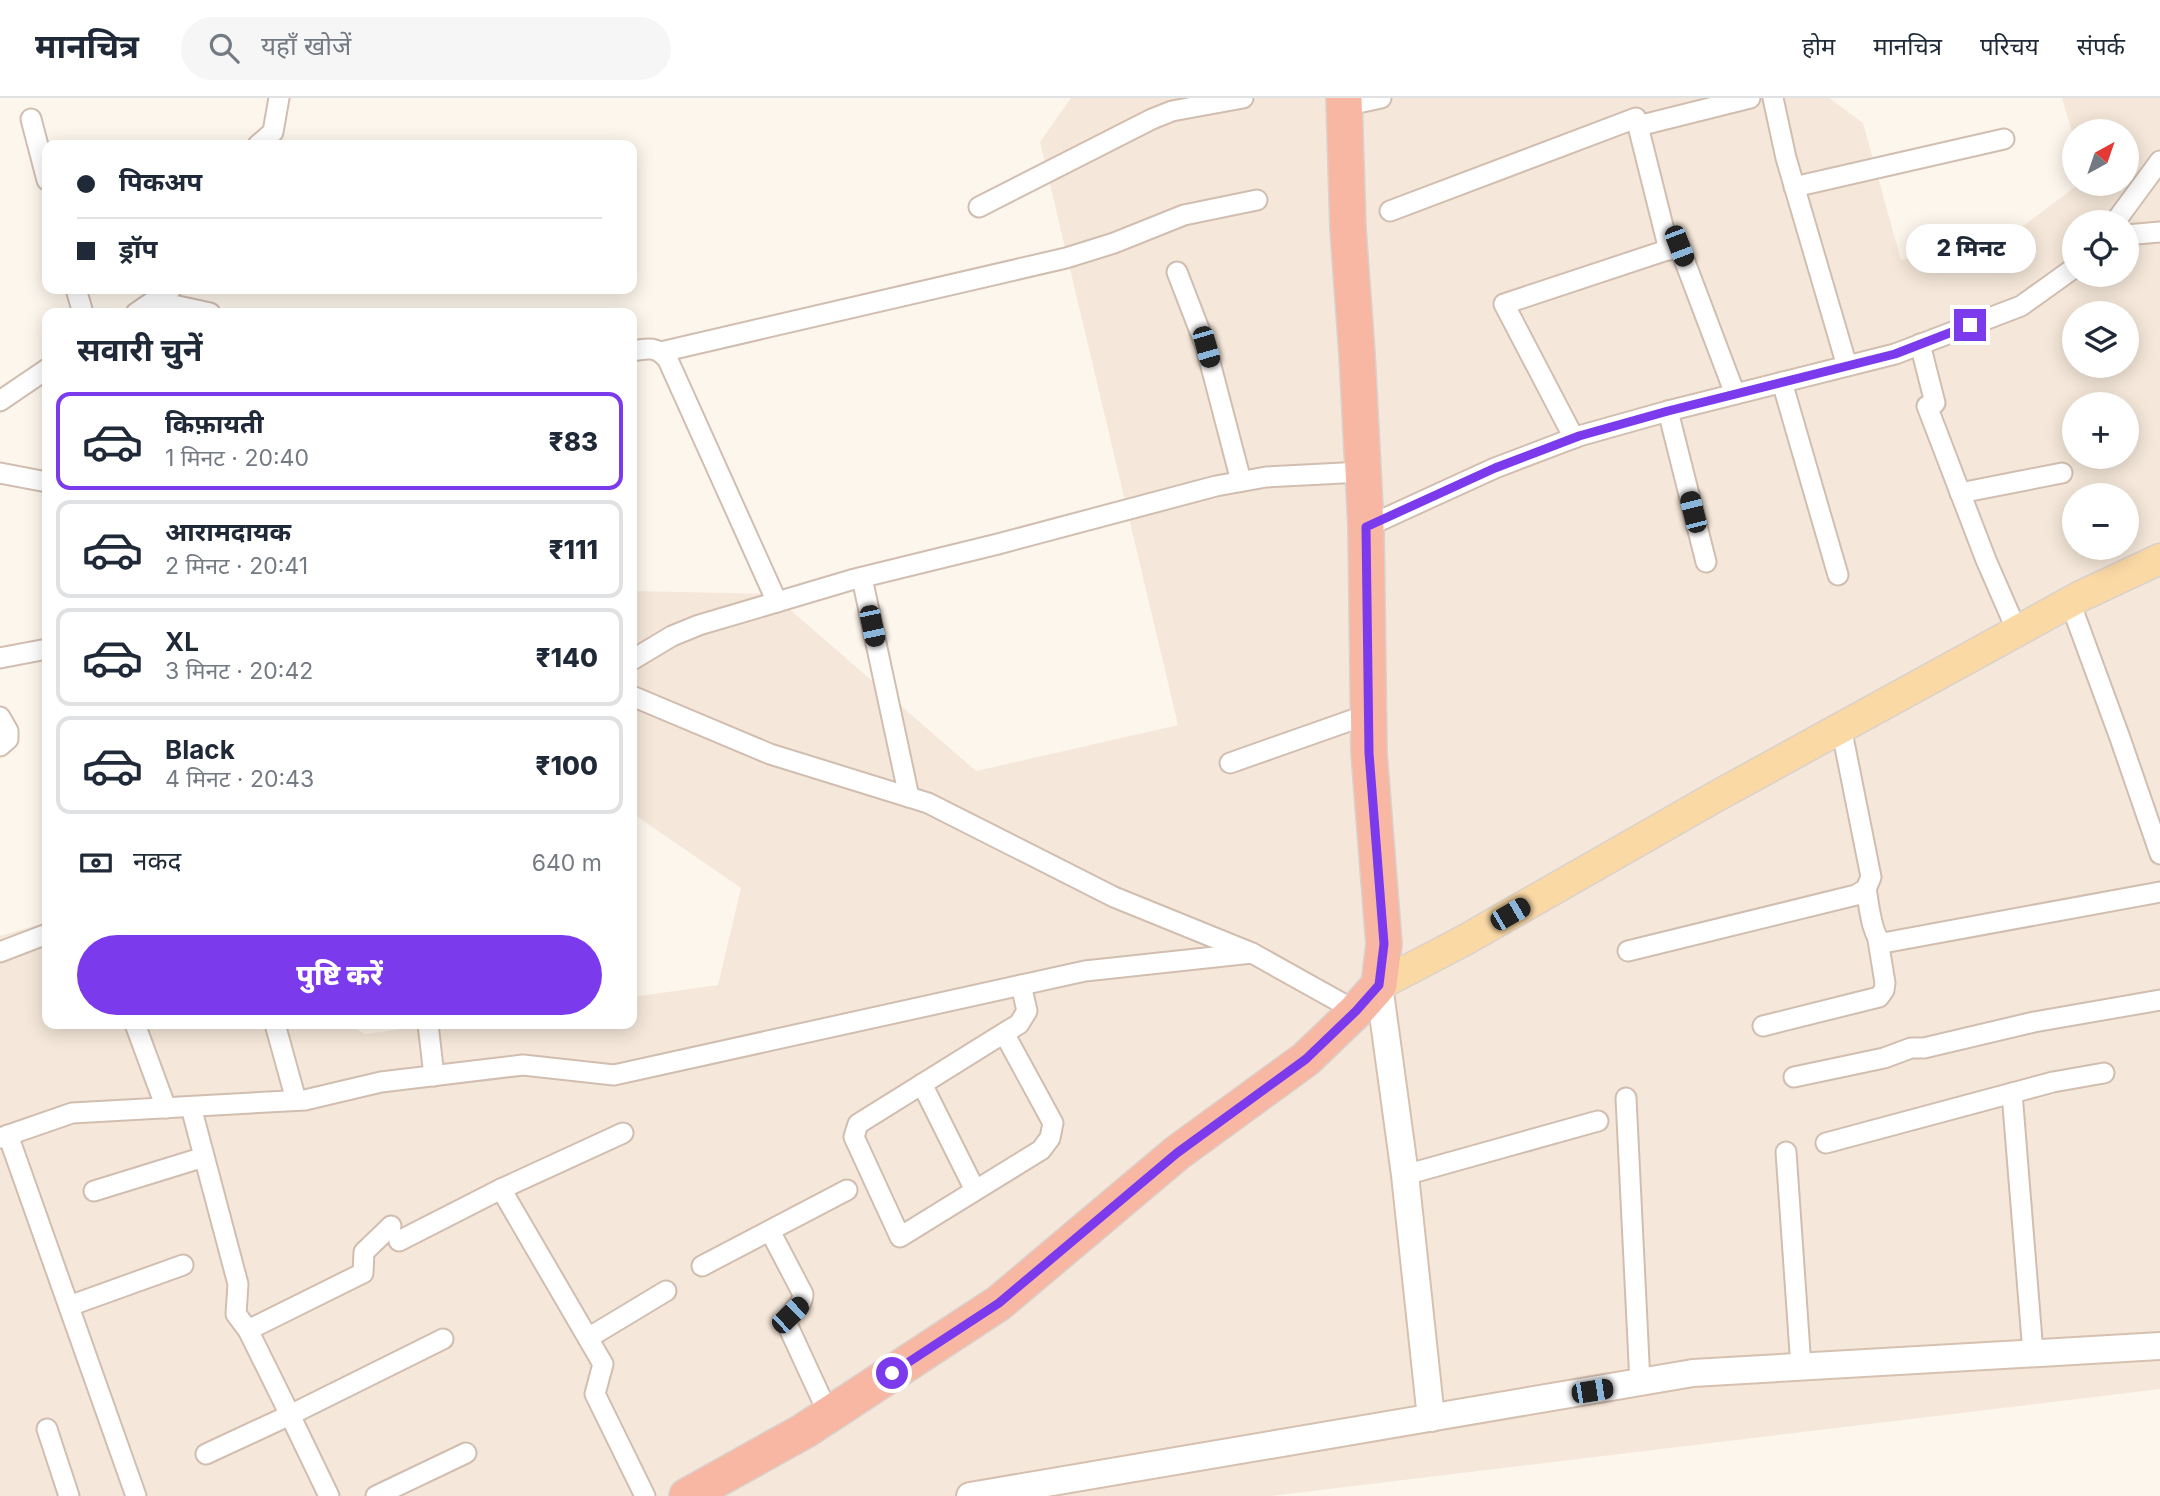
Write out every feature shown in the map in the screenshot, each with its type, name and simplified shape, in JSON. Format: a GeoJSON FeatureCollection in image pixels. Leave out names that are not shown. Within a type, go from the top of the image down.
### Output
{"type":"FeatureCollection","features":[{"type":"Feature","properties":{"kind":"highway"},"geometry":{"type":"LineString","coordinates":[[687,1496],[804,1431],[999,1303],[1177,1153],[1306,1059],[1379,985],[1384,944],[1369,753],[1366,527],[1348,229],[1344,102]]}},
{"type":"Feature","properties":{"kind":"main road"},"geometry":{"type":"LineString","coordinates":[[1432,1418],[1405,1175],[1379,985],[1465,940],[1715,796],[2070,602],[2160,559]]}},
{"type":"Feature","properties":{"kind":"main road"},"geometry":{"type":"LineString","coordinates":[[971,1496],[1693,1373],[2160,1346]]}},
{"type":"Feature","properties":{"kind":"street"},"geometry":{"type":"LineString","coordinates":[[264,140],[273,132],[279,98]]}},
{"type":"Feature","properties":{"kind":"street"},"geometry":{"type":"LineString","coordinates":[[979,207],[1152,119],[1172,111],[1243,98]]}},
{"type":"Feature","properties":{"kind":"street"},"geometry":{"type":"LineString","coordinates":[[1344,102],[1381,98]]}},
{"type":"Feature","properties":{"kind":"street"},"geometry":{"type":"LineString","coordinates":[[1637,126],[1750,98]]}},
{"type":"Feature","properties":{"kind":"street"},"geometry":{"type":"LineString","coordinates":[[1773,98],[1794,187],[1846,366]]}},
{"type":"Feature","properties":{"kind":"street"},"geometry":{"type":"LineString","coordinates":[[1390,211],[1636,118],[1669,250]]}},
{"type":"Feature","properties":{"kind":"street"},"geometry":{"type":"LineString","coordinates":[[31,119],[42,161]]}},
{"type":"Feature","properties":{"kind":"street"},"geometry":{"type":"LineString","coordinates":[[1794,187],[2004,139]]}},
{"type":"Feature","properties":{"kind":"street"},"geometry":{"type":"LineString","coordinates":[[2124,210],[2160,161]]}},
{"type":"Feature","properties":{"kind":"street"},"geometry":{"type":"LineString","coordinates":[[661,352],[1066,258],[1114,243],[1184,215],[1256,200]]}},
{"type":"Feature","properties":{"kind":"street"},"geometry":{"type":"LineString","coordinates":[[2139,233],[2160,232]]}},
{"type":"Feature","properties":{"kind":"street"},"geometry":{"type":"LineString","coordinates":[[1574,438],[1504,304],[1679,246],[1735,394]]}},
{"type":"Feature","properties":{"kind":"street"},"geometry":{"type":"LineString","coordinates":[[1177,272],[1206,347],[1241,481]]}},
{"type":"Feature","properties":{"kind":"street"},"geometry":{"type":"LineString","coordinates":[[1366,527],[1495,468],[1574,438],[1668,411],[1895,354],[2021,306],[2062,277]]}},
{"type":"Feature","properties":{"kind":"street"},"geometry":{"type":"LineString","coordinates":[[144,308],[164,294]]}},
{"type":"Feature","properties":{"kind":"street"},"geometry":{"type":"LineString","coordinates":[[155,301],[188,308]]}},
{"type":"Feature","properties":{"kind":"street"},"geometry":{"type":"LineString","coordinates":[[1920,344],[1931,404],[1960,493],[2017,631]]}},
{"type":"Feature","properties":{"kind":"street"},"geometry":{"type":"LineString","coordinates":[[637,350],[653,348],[668,360],[776,602]]}},
{"type":"Feature","properties":{"kind":"street"},"geometry":{"type":"LineString","coordinates":[[0,401],[42,372]]}},
{"type":"Feature","properties":{"kind":"street"},"geometry":{"type":"LineString","coordinates":[[1782,382],[1838,575]]}},
{"type":"Feature","properties":{"kind":"street"},"geometry":{"type":"LineString","coordinates":[[1668,411],[1706,562]]}},
{"type":"Feature","properties":{"kind":"street"},"geometry":{"type":"LineString","coordinates":[[637,657],[681,632],[776,602],[1216,486],[1266,477],[1362,472]]}},
{"type":"Feature","properties":{"kind":"street"},"geometry":{"type":"LineString","coordinates":[[0,473],[42,481]]}},
{"type":"Feature","properties":{"kind":"street"},"geometry":{"type":"LineString","coordinates":[[1960,493],[2062,473]]}},
{"type":"Feature","properties":{"kind":"street"},"geometry":{"type":"LineString","coordinates":[[862,578],[909,797]]}},
{"type":"Feature","properties":{"kind":"street"},"geometry":{"type":"LineString","coordinates":[[2070,602],[2160,854]]}},
{"type":"Feature","properties":{"kind":"street"},"geometry":{"type":"LineString","coordinates":[[0,658],[42,650]]}},
{"type":"Feature","properties":{"kind":"street"},"geometry":{"type":"LineString","coordinates":[[637,698],[770,754],[928,803],[1114,898],[1252,953],[1356,1011]]}},
{"type":"Feature","properties":{"kind":"street"},"geometry":{"type":"LineString","coordinates":[[1230,763],[1369,715]]}},
{"type":"Feature","properties":{"kind":"street"},"geometry":{"type":"LineString","coordinates":[[0,717],[8,731],[8,739],[0,746]]}},
{"type":"Feature","properties":{"kind":"street"},"geometry":{"type":"LineString","coordinates":[[1763,1026],[1879,997],[1884,990],[1878,940],[1866,889],[1871,877],[1841,727]]}},
{"type":"Feature","properties":{"kind":"street"},"geometry":{"type":"LineString","coordinates":[[1628,951],[1856,895],[1866,889]]}},
{"type":"Feature","properties":{"kind":"street"},"geometry":{"type":"LineString","coordinates":[[1878,940],[1888,943],[2160,892]]}},
{"type":"Feature","properties":{"kind":"street"},"geometry":{"type":"LineString","coordinates":[[0,952],[42,936]]}},
{"type":"Feature","properties":{"kind":"street"},"geometry":{"type":"LineString","coordinates":[[136,1496],[69,1306],[4,1136],[72,1113],[305,1100],[381,1082],[523,1065],[614,1075],[1085,971],[1252,953]]}},
{"type":"Feature","properties":{"kind":"street"},"geometry":{"type":"LineString","coordinates":[[1004,1033],[1053,1123],[1050,1138],[1041,1150],[900,1237],[854,1137],[858,1124],[1004,1033],[1019,1024],[1027,1011],[1021,985]]}},
{"type":"Feature","properties":{"kind":"street"},"geometry":{"type":"LineString","coordinates":[[1794,1077],[1884,1058],[1911,1048],[1924,1048],[2034,1022],[2160,1000]]}},
{"type":"Feature","properties":{"kind":"street"},"geometry":{"type":"LineString","coordinates":[[137,1029],[166,1108]]}},
{"type":"Feature","properties":{"kind":"street"},"geometry":{"type":"LineString","coordinates":[[276,1029],[296,1100]]}},
{"type":"Feature","properties":{"kind":"street"},"geometry":{"type":"LineString","coordinates":[[429,1029],[434,1076]]}},
{"type":"Feature","properties":{"kind":"street"},"geometry":{"type":"LineString","coordinates":[[1826,1143],[2053,1082],[2104,1073]]}},
{"type":"Feature","properties":{"kind":"street"},"geometry":{"type":"LineString","coordinates":[[922,1084],[975,1190]]}},
{"type":"Feature","properties":{"kind":"street"},"geometry":{"type":"LineString","coordinates":[[2012,1093],[2033,1353]]}},
{"type":"Feature","properties":{"kind":"street"},"geometry":{"type":"LineString","coordinates":[[1626,1098],[1640,1382]]}},
{"type":"Feature","properties":{"kind":"street"},"geometry":{"type":"LineString","coordinates":[[191,1107],[238,1284],[236,1314],[248,1330],[329,1496]]}},
{"type":"Feature","properties":{"kind":"street"},"geometry":{"type":"LineString","coordinates":[[1405,1175],[1598,1121]]}},
{"type":"Feature","properties":{"kind":"street"},"geometry":{"type":"LineString","coordinates":[[248,1330],[363,1273],[364,1252],[395,1234],[623,1133]]}},
{"type":"Feature","properties":{"kind":"street"},"geometry":{"type":"LineString","coordinates":[[1786,1152],[1801,1367]]}},
{"type":"Feature","properties":{"kind":"street"},"geometry":{"type":"LineString","coordinates":[[94,1191],[204,1157]]}},
{"type":"Feature","properties":{"kind":"street"},"geometry":{"type":"LineString","coordinates":[[501,1189],[603,1364],[595,1394],[645,1496]]}},
{"type":"Feature","properties":{"kind":"street"},"geometry":{"type":"LineString","coordinates":[[702,1266],[846,1190]]}},
{"type":"Feature","properties":{"kind":"street"},"geometry":{"type":"LineString","coordinates":[[769,1231],[803,1294],[801,1304],[790,1315],[787,1324],[829,1415]]}},
{"type":"Feature","properties":{"kind":"street"},"geometry":{"type":"LineString","coordinates":[[69,1306],[183,1265]]}},
{"type":"Feature","properties":{"kind":"street"},"geometry":{"type":"LineString","coordinates":[[588,1338],[666,1291]]}},
{"type":"Feature","properties":{"kind":"street"},"geometry":{"type":"LineString","coordinates":[[206,1454],[443,1339]]}},
{"type":"Feature","properties":{"kind":"street"},"geometry":{"type":"LineString","coordinates":[[47,1429],[69,1496]]}},
{"type":"Feature","properties":{"kind":"street"},"geometry":{"type":"LineString","coordinates":[[376,1496],[466,1453]]}},
{"type":"Feature","properties":{"kind":"shaded area"},"geometry":{"type":"Polygon","coordinates":[[[1071,98],[1829,98],[1863,123],[1901,260],[1999,244],[2063,196],[2139,196],[2139,119],[2068,119],[2062,98],[2160,98],[2160,1389],[1271,1496],[0,1496],[0,936],[42,923],[42,1029],[356,1029],[365,1034],[403,1029],[637,1029],[637,996],[718,985],[741,888],[637,816],[637,591],[772,594],[976,771],[1178,725],[1040,142],[1071,98]]]}},
{"type":"Feature","properties":{"kind":"route"},"geometry":{"type":"LineString","coordinates":[[892,1373],[999,1303],[1177,1153],[1306,1059],[1379,985],[1384,944],[1369,753],[1366,527],[1495,468],[1579,436],[1895,354],[1970,325]]}}]}
